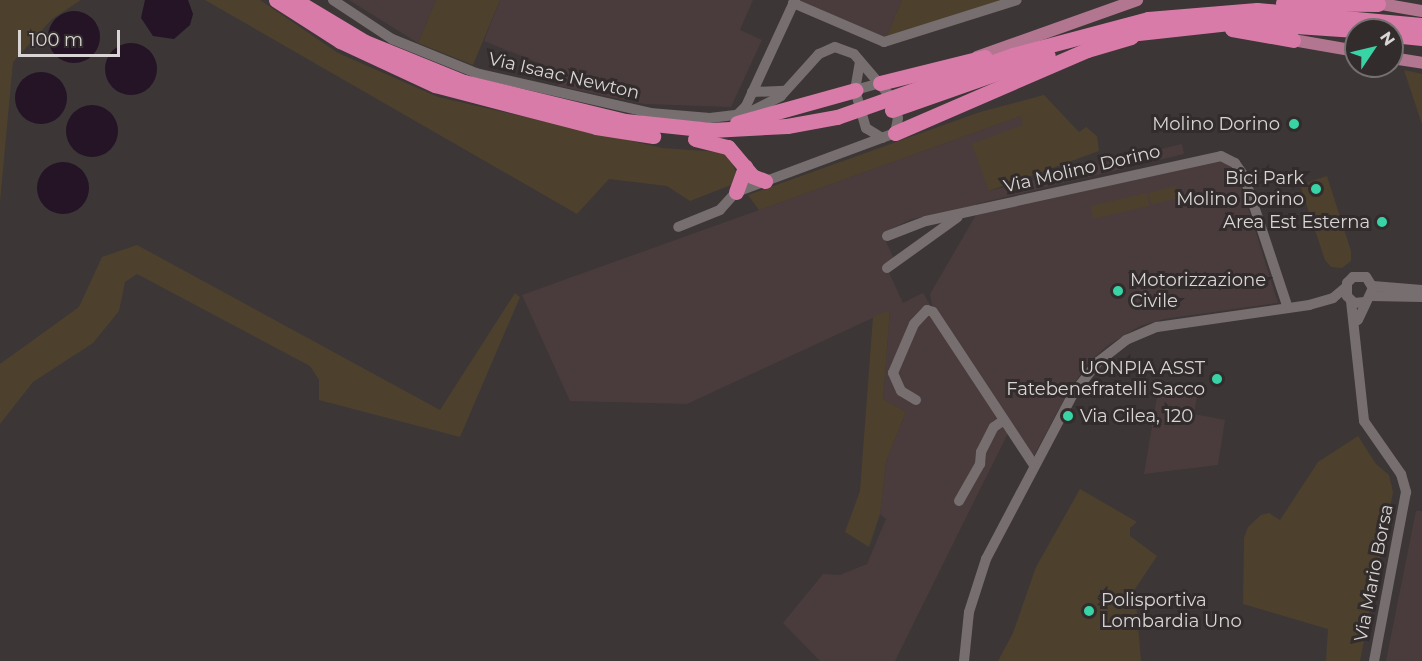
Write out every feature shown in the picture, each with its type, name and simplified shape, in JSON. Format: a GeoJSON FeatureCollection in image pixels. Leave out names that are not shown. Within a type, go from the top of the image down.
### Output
{"type":"FeatureCollection","features":[{"type":"Feature","properties":{"kind":"highway"},"geometry":{"type":"LineString","coordinates":[[276,0],[340,41],[455,92],[596,127],[695,139],[728,147],[752,176],[765,181]]}},
{"type":"Feature","properties":{"kind":"highway"},"geometry":{"type":"LineString","coordinates":[[295,0],[365,42],[455,80],[579,112],[671,128],[748,129],[838,121]]}},
{"type":"Feature","properties":{"kind":"highway"},"geometry":{"type":"LineString","coordinates":[[889,136],[1186,8],[1298,2],[1378,4]]}},
{"type":"Feature","properties":{"kind":"highway"},"geometry":{"type":"LineString","coordinates":[[880,83],[1080,30],[1144,25],[1257,10],[1422,25]]}},
{"type":"Feature","properties":{"kind":"highway"},"geometry":{"type":"LineString","coordinates":[[1169,27],[1270,22],[1344,29]]}},
{"type":"Feature","properties":{"kind":"highway"},"geometry":{"type":"LineString","coordinates":[[695,139],[789,136],[1144,25],[1229,29],[1293,40]]}},
{"type":"Feature","properties":{"kind":"highway"},"geometry":{"type":"LineString","coordinates":[[910,99],[1013,55],[1116,26]]}},
{"type":"Feature","properties":{"kind":"highway"},"geometry":{"type":"LineString","coordinates":[[1404,36],[1422,38]]}},
{"type":"Feature","properties":{"kind":"highway"},"geometry":{"type":"LineString","coordinates":[[671,128],[730,124],[855,90]]}},
{"type":"Feature","properties":{"kind":"highway"},"geometry":{"type":"LineString","coordinates":[[736,192],[745,167]]}},
{"type":"Feature","properties":{"kind":"main road"},"geometry":{"type":"LineString","coordinates":[[963,62],[1137,0]]}},
{"type":"Feature","properties":{"kind":"main road"},"geometry":{"type":"LineString","coordinates":[[1362,0],[1422,11]]}},
{"type":"Feature","properties":{"kind":"main road"},"geometry":{"type":"LineString","coordinates":[[1293,40],[1344,49]]}},
{"type":"Feature","properties":{"kind":"main road"},"geometry":{"type":"LineString","coordinates":[[1404,60],[1422,63]]}},
{"type":"Feature","properties":{"kind":"street","name":"Via Isaac Newton"},"geometry":{"type":"LineString","coordinates":[[333,0],[392,39],[485,76],[650,112],[734,117]]}},
{"type":"Feature","properties":{"kind":"street"},"geometry":{"type":"LineString","coordinates":[[734,117],[744,110],[794,2],[884,42],[1017,0]]}},
{"type":"Feature","properties":{"kind":"street"},"geometry":{"type":"LineString","coordinates":[[734,117],[788,90],[827,49],[847,49],[880,83],[897,115],[889,136]]}},
{"type":"Feature","properties":{"kind":"street"},"geometry":{"type":"LineString","coordinates":[[860,62],[855,90],[865,126],[871,135],[889,136]]}},
{"type":"Feature","properties":{"kind":"street"},"geometry":{"type":"LineString","coordinates":[[762,71],[765,83],[774,97]]}},
{"type":"Feature","properties":{"kind":"street"},"geometry":{"type":"LineString","coordinates":[[855,90],[880,83]]}},
{"type":"Feature","properties":{"kind":"street"},"geometry":{"type":"LineString","coordinates":[[752,93],[774,97]]}},
{"type":"Feature","properties":{"kind":"street"},"geometry":{"type":"LineString","coordinates":[[854,148],[862,138],[865,126]]}},
{"type":"Feature","properties":{"kind":"street"},"geometry":{"type":"LineString","coordinates":[[678,227],[720,210],[736,192],[889,136]]}},
{"type":"Feature","properties":{"kind":"street","name":"Via Molino Dorino"},"geometry":{"type":"LineString","coordinates":[[887,236],[915,225],[1208,156],[1226,157],[1244,176],[1288,308]]}},
{"type":"Feature","properties":{"kind":"street"},"geometry":{"type":"LineString","coordinates":[[887,268],[960,215]]}},
{"type":"Feature","properties":{"kind":"street"},"geometry":{"type":"LineString","coordinates":[[915,225],[923,241]]}},
{"type":"Feature","properties":{"kind":"street"},"geometry":{"type":"LineString","coordinates":[[1330,299],[1356,276],[1366,277],[1370,295]]}},
{"type":"Feature","properties":{"kind":"street","name":"Via Mario Borsa"},"geometry":{"type":"LineString","coordinates":[[1345,288],[1357,325],[1364,421],[1398,469],[1406,492],[1374,661]]}},
{"type":"Feature","properties":{"kind":"street"},"geometry":{"type":"LineString","coordinates":[[964,661],[969,612],[980,573],[1034,465],[1079,384],[1102,358],[1126,340],[1175,323],[1288,308],[1330,299],[1351,301],[1370,295],[1422,290]]}},
{"type":"Feature","properties":{"kind":"street"},"geometry":{"type":"LineString","coordinates":[[1370,295],[1422,297]]}},
{"type":"Feature","properties":{"kind":"street","name":"Via Mario Borsa"},"geometry":{"type":"LineString","coordinates":[[1357,325],[1370,295]]}},
{"type":"Feature","properties":{"kind":"street"},"geometry":{"type":"LineString","coordinates":[[916,400],[901,391],[893,373],[914,324],[927,310],[933,312],[1034,465]]}},
{"type":"Feature","properties":{"kind":"street"},"geometry":{"type":"LineString","coordinates":[[959,501],[980,465],[981,452],[994,427],[1004,420]]}},
{"type":"Feature","properties":{"kind":"shaded area"},"geometry":{"type":"Polygon","coordinates":[[[0,0],[81,0],[52,19],[13,62],[0,202],[0,0]]]}},
{"type":"Feature","properties":{"kind":"shaded area"},"geometry":{"type":"Polygon","coordinates":[[[145,0],[188,0],[193,14],[190,25],[174,39],[153,36],[141,18],[145,0]]]}},
{"type":"Feature","properties":{"kind":"shaded area"},"geometry":{"type":"Polygon","coordinates":[[[205,0],[260,0],[338,53],[438,97],[662,148],[720,152],[729,156],[736,172],[731,185],[690,201],[667,186],[609,179],[577,214],[205,0]]]}},
{"type":"Feature","properties":{"kind":"shaded area"},"geometry":{"type":"Polygon","coordinates":[[[349,0],[436,0],[418,43],[349,0]]]}},
{"type":"Feature","properties":{"kind":"shaded area"},"geometry":{"type":"Polygon","coordinates":[[[436,0],[500,0],[473,65],[418,43],[436,0]]]}},
{"type":"Feature","properties":{"kind":"shaded area"},"geometry":{"type":"Polygon","coordinates":[[[500,0],[753,0],[740,30],[762,40],[731,107],[644,104],[558,86],[564,73],[484,41],[500,0]]]}},
{"type":"Feature","properties":{"kind":"shaded area"},"geometry":{"type":"Polygon","coordinates":[[[795,0],[902,0],[884,42],[795,0]]]}},
{"type":"Feature","properties":{"kind":"shaded area"},"geometry":{"type":"Polygon","coordinates":[[[902,0],[1017,0],[884,42],[902,0]]]}},
{"type":"Feature","properties":{"kind":"shaded area"},"geometry":{"type":"Polygon","coordinates":[[[74,11],[84,13],[92,19],[98,27],[100,37],[98,47],[92,55],[84,61],[74,63],[64,61],[56,55],[50,47],[48,37],[50,27],[56,19],[64,13],[74,11]]]}},
{"type":"Feature","properties":{"kind":"shaded area"},"geometry":{"type":"Polygon","coordinates":[[[131,43],[141,45],[149,51],[155,59],[157,69],[155,79],[149,87],[141,93],[131,95],[121,93],[113,87],[107,79],[105,69],[107,59],[113,51],[121,45],[131,43]]]}},
{"type":"Feature","properties":{"kind":"shaded area"},"geometry":{"type":"Polygon","coordinates":[[[1404,70],[1422,74],[1422,124],[1404,70]]]}},
{"type":"Feature","properties":{"kind":"shaded area"},"geometry":{"type":"Polygon","coordinates":[[[41,72],[51,74],[59,80],[65,88],[67,98],[65,108],[59,116],[51,122],[41,124],[31,122],[23,116],[17,108],[15,98],[17,88],[23,80],[31,74],[41,72]]]}},
{"type":"Feature","properties":{"kind":"shaded area"},"geometry":{"type":"Polygon","coordinates":[[[1044,95],[1079,132],[1086,127],[1097,136],[1099,151],[989,191],[972,144],[1023,125],[1021,116],[759,210],[748,195],[980,112],[1044,95]]]}},
{"type":"Feature","properties":{"kind":"shaded area"},"geometry":{"type":"Polygon","coordinates":[[[92,105],[102,107],[110,113],[116,121],[118,131],[116,141],[110,149],[102,155],[92,157],[82,155],[74,149],[68,141],[66,131],[68,121],[74,113],[82,107],[92,105]]]}},
{"type":"Feature","properties":{"kind":"shaded area"},"geometry":{"type":"Polygon","coordinates":[[[1021,116],[1024,125],[989,191],[1182,144],[1184,154],[976,204],[976,207],[912,219],[882,233],[894,259],[885,264],[903,303],[923,293],[933,310],[930,294],[976,215],[1211,159],[1235,166],[1278,303],[1164,319],[1140,326],[1107,346],[1089,362],[1068,392],[1032,459],[1012,431],[1007,435],[895,661],[820,661],[783,623],[823,574],[840,575],[867,564],[886,519],[880,514],[886,462],[906,412],[883,399],[890,310],[687,404],[570,401],[522,295],[1021,116]]]}},
{"type":"Feature","properties":{"kind":"shaded area"},"geometry":{"type":"Polygon","coordinates":[[[63,162],[73,164],[81,170],[87,178],[89,188],[87,198],[81,206],[73,212],[63,214],[53,212],[45,206],[39,198],[37,188],[39,178],[45,170],[53,164],[63,162]]]}},
{"type":"Feature","properties":{"kind":"shaded area"},"geometry":{"type":"Polygon","coordinates":[[[1327,176],[1351,251],[1351,261],[1342,268],[1331,267],[1325,260],[1300,185],[1327,176]]]}},
{"type":"Feature","properties":{"kind":"shaded area"},"geometry":{"type":"Polygon","coordinates":[[[1176,186],[1179,198],[1152,204],[1149,193],[1176,186]]]}},
{"type":"Feature","properties":{"kind":"shaded area"},"geometry":{"type":"Polygon","coordinates":[[[1147,193],[1150,206],[1093,219],[1090,206],[1147,193]]]}},
{"type":"Feature","properties":{"kind":"shaded area"},"geometry":{"type":"Polygon","coordinates":[[[137,245],[440,410],[515,293],[520,297],[460,437],[319,400],[319,380],[310,366],[137,274],[125,282],[119,311],[93,343],[33,382],[0,424],[0,364],[79,307],[102,257],[137,245]]]}},
{"type":"Feature","properties":{"kind":"shaded area"},"geometry":{"type":"Polygon","coordinates":[[[890,310],[883,399],[906,412],[886,462],[880,514],[869,547],[845,532],[860,491],[873,317],[890,310]]]}},
{"type":"Feature","properties":{"kind":"shaded area"},"geometry":{"type":"Polygon","coordinates":[[[1159,385],[1198,391],[1194,414],[1225,420],[1218,465],[1144,474],[1159,385]]]}},
{"type":"Feature","properties":{"kind":"shaded area"},"geometry":{"type":"Polygon","coordinates":[[[1358,436],[1376,464],[1389,475],[1393,492],[1360,661],[1326,661],[1328,629],[1243,604],[1244,538],[1248,527],[1261,515],[1269,513],[1280,520],[1318,462],[1358,436]]]}},
{"type":"Feature","properties":{"kind":"shaded area","name":"Polisportiva Lombardia Uno"},"geometry":{"type":"Polygon","coordinates":[[[1080,489],[1137,522],[1130,528],[1130,536],[1157,556],[1135,589],[1141,661],[998,661],[1013,633],[1036,567],[1080,489]]]}},
{"type":"Feature","properties":{"kind":"shaded area"},"geometry":{"type":"Polygon","coordinates":[[[1416,511],[1422,511],[1422,661],[1386,661],[1416,511]]]}},
{"type":"Feature","properties":{"kind":"place","name":"Molino Dorino"},"geometry":{"type":"Point","coordinates":[1294,124]}},
{"type":"Feature","properties":{"kind":"place","name":"Bici Park Molino Dorino"},"geometry":{"type":"Point","coordinates":[1316,189]}},
{"type":"Feature","properties":{"kind":"place","name":"Area Est Esterna"},"geometry":{"type":"Point","coordinates":[1382,222]}},
{"type":"Feature","properties":{"kind":"place","name":"Motorizzazione Civile"},"geometry":{"type":"Point","coordinates":[1118,291]}},
{"type":"Feature","properties":{"kind":"place","name":"UONPIA ASST Fatebenefratelli Sacco"},"geometry":{"type":"Point","coordinates":[1217,379]}},
{"type":"Feature","properties":{"kind":"place","name":"Via Cilea, 120"},"geometry":{"type":"Point","coordinates":[1068,416]}},
{"type":"Feature","properties":{"kind":"place","name":"Polisportiva Lombardia Uno"},"geometry":{"type":"Point","coordinates":[1089,611]}}]}
